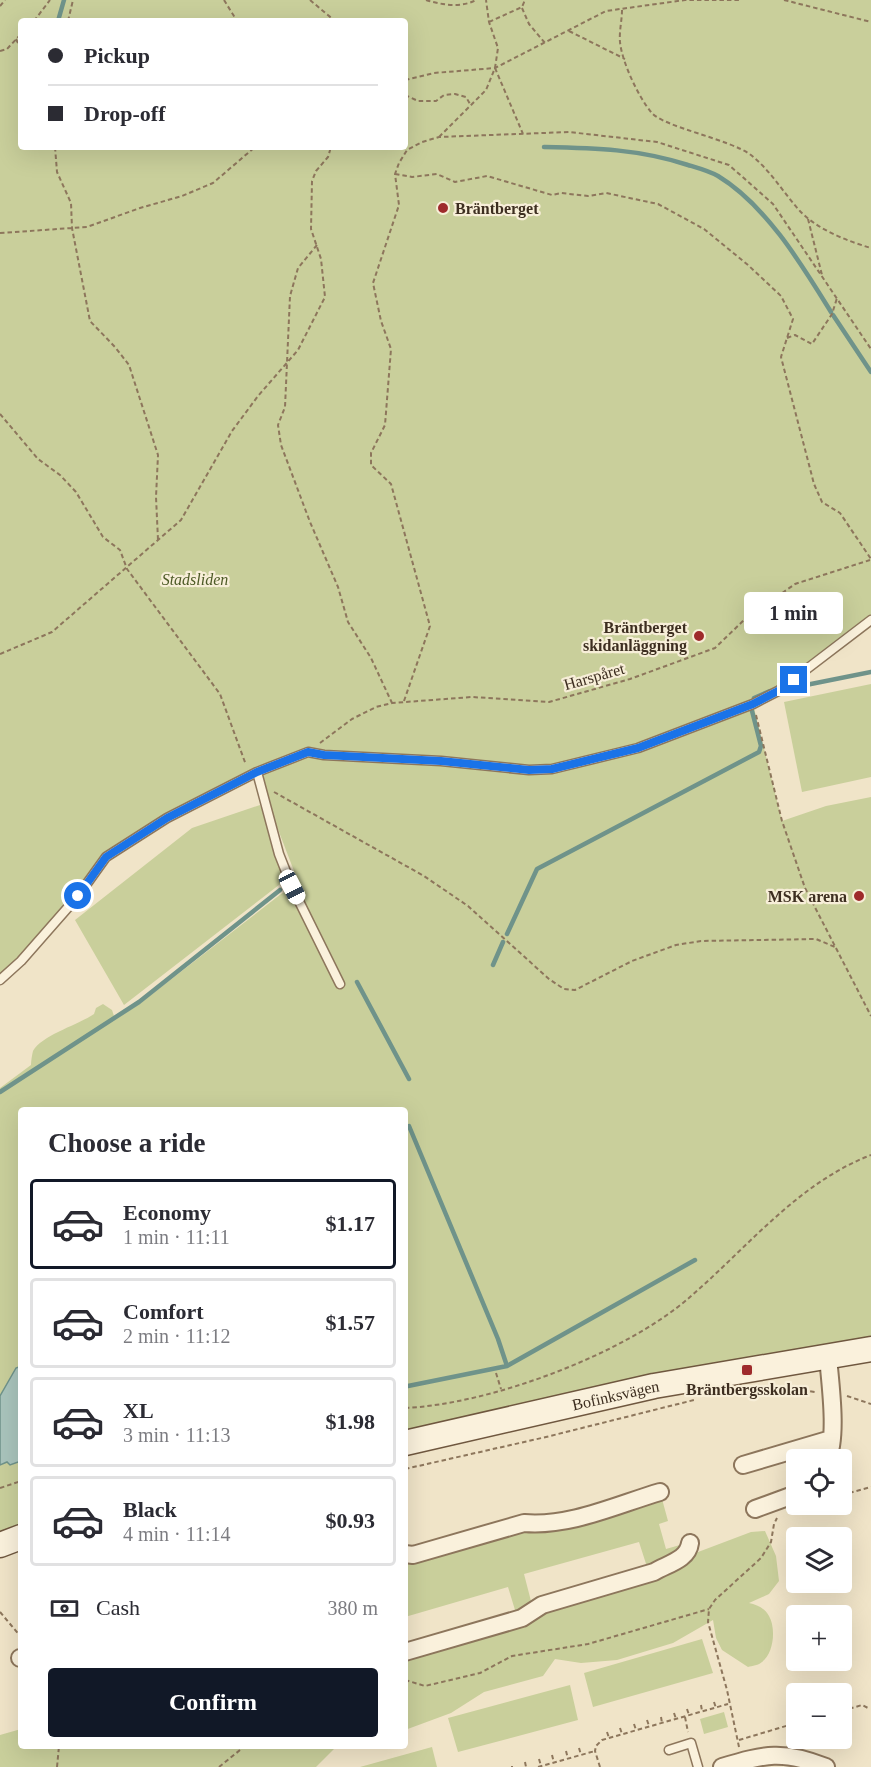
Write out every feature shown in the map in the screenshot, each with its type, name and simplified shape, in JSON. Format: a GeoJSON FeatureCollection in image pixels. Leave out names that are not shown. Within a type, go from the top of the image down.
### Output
{"type":"FeatureCollection","features":[{"type":"Feature","properties":{"kind":"street","name":"Bofinksvägen"},"geometry":{"type":"LineString","coordinates":[[408,1442],[654,1386],[871,1349]]}},
{"type":"Feature","properties":{"kind":"street"},"geometry":{"type":"LineString","coordinates":[[828,1357],[831,1393],[830,1449]]}},
{"type":"Feature","properties":{"kind":"street"},"geometry":{"type":"LineString","coordinates":[[743,1465],[831,1439]]}},
{"type":"Feature","properties":{"kind":"street"},"geometry":{"type":"LineString","coordinates":[[408,1554],[413,1555],[524,1522],[543,1524],[568,1520],[660,1492]]}},
{"type":"Feature","properties":{"kind":"street"},"geometry":{"type":"LineString","coordinates":[[755,1509],[786,1498]]}},
{"type":"Feature","properties":{"kind":"street"},"geometry":{"type":"LineString","coordinates":[[0,1545],[18,1539]]}},
{"type":"Feature","properties":{"kind":"street"},"geometry":{"type":"LineString","coordinates":[[408,1651],[522,1618],[542,1605],[654,1572],[684,1557],[689,1550],[690,1542]]}},
{"type":"Feature","properties":{"kind":"street"},"geometry":{"type":"LineString","coordinates":[[722,1767],[776,1754],[792,1756],[826,1767]]}},
{"type":"Feature","properties":{"kind":"lane"},"geometry":{"type":"LineString","coordinates":[[0,980],[21,961],[72,903],[106,857],[167,818],[253,774],[308,752],[324,755],[441,761],[529,770],[552,769],[638,748],[753,704],[778,691],[871,621]]}},
{"type":"Feature","properties":{"kind":"lane"},"geometry":{"type":"LineString","coordinates":[[253,774],[292,887],[340,984]]}},
{"type":"Feature","properties":{"kind":"lane"},"geometry":{"type":"LineString","coordinates":[[669,1750],[691,1743],[698,1767]]}},
{"type":"Feature","properties":{"kind":"path"},"geometry":{"type":"LineString","coordinates":[[0,6],[5,0]]}},
{"type":"Feature","properties":{"kind":"path"},"geometry":{"type":"LineString","coordinates":[[36,18],[50,0]]}},
{"type":"Feature","properties":{"kind":"path"},"geometry":{"type":"LineString","coordinates":[[69,18],[73,0]]}},
{"type":"Feature","properties":{"kind":"path"},"geometry":{"type":"LineString","coordinates":[[224,0],[235,18]]}},
{"type":"Feature","properties":{"kind":"path"},"geometry":{"type":"LineString","coordinates":[[310,0],[331,18]]}},
{"type":"Feature","properties":{"kind":"path"},"geometry":{"type":"LineString","coordinates":[[426,0],[438,4],[467,5],[476,0]]}},
{"type":"Feature","properties":{"kind":"path"},"geometry":{"type":"LineString","coordinates":[[439,136],[486,90],[495,68],[498,48],[489,22],[486,0]]}},
{"type":"Feature","properties":{"kind":"path"},"geometry":{"type":"LineString","coordinates":[[489,22],[522,7],[525,0]]}},
{"type":"Feature","properties":{"kind":"path"},"geometry":{"type":"LineString","coordinates":[[408,79],[434,73],[495,68],[606,12],[685,0],[740,0]]}},
{"type":"Feature","properties":{"kind":"path"},"geometry":{"type":"LineString","coordinates":[[784,0],[871,22]]}},
{"type":"Feature","properties":{"kind":"path"},"geometry":{"type":"LineString","coordinates":[[522,7],[529,24],[545,43]]}},
{"type":"Feature","properties":{"kind":"path"},"geometry":{"type":"LineString","coordinates":[[622,10],[620,41],[625,59],[632,79],[652,114],[750,154],[808,218],[821,227],[871,248]]}},
{"type":"Feature","properties":{"kind":"path"},"geometry":{"type":"LineString","coordinates":[[568,31],[625,59]]}},
{"type":"Feature","properties":{"kind":"path"},"geometry":{"type":"LineString","coordinates":[[0,51],[7,49],[16,39],[18,43]]}},
{"type":"Feature","properties":{"kind":"path"},"geometry":{"type":"LineString","coordinates":[[495,68],[523,134]]}},
{"type":"Feature","properties":{"kind":"path"},"geometry":{"type":"LineString","coordinates":[[408,96],[418,101],[436,101],[444,95],[456,94],[466,98],[471,105]]}},
{"type":"Feature","properties":{"kind":"path"},"geometry":{"type":"LineString","coordinates":[[408,149],[439,136],[569,132],[657,142],[729,165],[773,204],[871,349]]}},
{"type":"Feature","properties":{"kind":"path"},"geometry":{"type":"LineString","coordinates":[[55,150],[57,172],[72,203],[72,228],[90,321],[115,346],[129,365],[158,455],[156,497],[158,541]]}},
{"type":"Feature","properties":{"kind":"path"},"geometry":{"type":"LineString","coordinates":[[0,233],[87,227],[182,196],[213,183],[252,150]]}},
{"type":"Feature","properties":{"kind":"path"},"geometry":{"type":"LineString","coordinates":[[0,654],[52,632],[181,520],[232,431],[308,333],[325,297],[321,259],[311,229],[312,181],[330,150]]}},
{"type":"Feature","properties":{"kind":"path"},"geometry":{"type":"LineString","coordinates":[[404,701],[430,626],[392,484],[371,465],[371,453],[385,425],[391,349],[381,321],[373,283],[399,205],[395,174],[407,150]]}},
{"type":"Feature","properties":{"kind":"path"},"geometry":{"type":"LineString","coordinates":[[395,174],[412,177],[437,174],[454,182],[487,176],[552,195],[561,193],[588,196],[606,192],[658,204],[704,229],[781,296],[793,319],[781,357],[814,484],[822,502],[840,513],[871,559]]}},
{"type":"Feature","properties":{"kind":"path"},"geometry":{"type":"LineString","coordinates":[[808,218],[822,277]]}},
{"type":"Feature","properties":{"kind":"path"},"geometry":{"type":"LineString","coordinates":[[316,245],[298,268],[290,296],[285,407],[278,425],[281,445],[338,587],[348,622],[371,658],[392,703]]}},
{"type":"Feature","properties":{"kind":"path"},"geometry":{"type":"LineString","coordinates":[[787,338],[795,335],[812,344],[832,314],[837,298]]}},
{"type":"Feature","properties":{"kind":"path"},"geometry":{"type":"LineString","coordinates":[[0,414],[38,459],[60,475],[76,492],[103,537],[120,550],[127,569],[220,694],[253,774],[267,788],[424,876],[468,906],[549,979],[564,989],[575,990],[632,961],[684,944],[701,941],[816,939],[835,947]]}},
{"type":"Feature","properties":{"kind":"path","name":"Harspåret"},"geometry":{"type":"LineString","coordinates":[[308,752],[352,719],[376,707],[392,703],[472,697],[549,702],[630,679],[715,648],[744,620],[795,584],[871,559]]}},
{"type":"Feature","properties":{"kind":"path"},"geometry":{"type":"LineString","coordinates":[[753,704],[782,821],[805,888],[871,1016]]}},
{"type":"Feature","properties":{"kind":"path"},"geometry":{"type":"LineString","coordinates":[[408,1408],[445,1403],[532,1381],[580,1362],[640,1332],[688,1299],[806,1190],[830,1174],[871,1155]]}},
{"type":"Feature","properties":{"kind":"path"},"geometry":{"type":"LineString","coordinates":[[496,1373],[501,1389]]}},
{"type":"Feature","properties":{"kind":"path"},"geometry":{"type":"LineString","coordinates":[[769,1386],[831,1393],[857,1398],[871,1404]]}},
{"type":"Feature","properties":{"kind":"path"},"geometry":{"type":"LineString","coordinates":[[408,1468],[546,1437],[698,1398]]}},
{"type":"Feature","properties":{"kind":"path"},"geometry":{"type":"LineString","coordinates":[[0,1488],[18,1482]]}},
{"type":"Feature","properties":{"kind":"path"},"geometry":{"type":"LineString","coordinates":[[852,1492],[871,1487]]}},
{"type":"Feature","properties":{"kind":"path"},"geometry":{"type":"LineString","coordinates":[[742,1761],[727,1690],[708,1622],[709,1610],[715,1600],[760,1558],[771,1542],[774,1524],[779,1514]]}},
{"type":"Feature","properties":{"kind":"path"},"geometry":{"type":"LineString","coordinates":[[408,1681],[425,1686],[480,1673],[512,1656],[588,1644],[709,1610]]}},
{"type":"Feature","properties":{"kind":"path"},"geometry":{"type":"LineString","coordinates":[[0,1612],[18,1633]]}},
{"type":"Feature","properties":{"kind":"path"},"geometry":{"type":"LineString","coordinates":[[714,1702],[716,1708]]}},
{"type":"Feature","properties":{"kind":"path"},"geometry":{"type":"LineString","coordinates":[[600,1767],[595,1751],[598,1743],[729,1704]]}},
{"type":"Feature","properties":{"kind":"path"},"geometry":{"type":"LineString","coordinates":[[700,1705],[702,1711]]}},
{"type":"Feature","properties":{"kind":"path"},"geometry":{"type":"LineString","coordinates":[[852,1708],[862,1705],[870,1709]]}},
{"type":"Feature","properties":{"kind":"path"},"geometry":{"type":"LineString","coordinates":[[687,1709],[689,1715]]}},
{"type":"Feature","properties":{"kind":"path"},"geometry":{"type":"LineString","coordinates":[[674,1713],[676,1719]]}},
{"type":"Feature","properties":{"kind":"path"},"geometry":{"type":"LineString","coordinates":[[684,1716],[691,1743]]}},
{"type":"Feature","properties":{"kind":"path"},"geometry":{"type":"LineString","coordinates":[[661,1717],[662,1723]]}},
{"type":"Feature","properties":{"kind":"path"},"geometry":{"type":"LineString","coordinates":[[647,1720],[649,1726]]}},
{"type":"Feature","properties":{"kind":"path"},"geometry":{"type":"LineString","coordinates":[[634,1724],[636,1730]]}},
{"type":"Feature","properties":{"kind":"path"},"geometry":{"type":"LineString","coordinates":[[737,1740],[786,1726]]}},
{"type":"Feature","properties":{"kind":"path"},"geometry":{"type":"LineString","coordinates":[[620,1728],[622,1734]]}},
{"type":"Feature","properties":{"kind":"path"},"geometry":{"type":"LineString","coordinates":[[607,1732],[609,1738]]}},
{"type":"Feature","properties":{"kind":"path"},"geometry":{"type":"LineString","coordinates":[[579,1748],[581,1755]]}},
{"type":"Feature","properties":{"kind":"path"},"geometry":{"type":"LineString","coordinates":[[57,1767],[59,1749]]}},
{"type":"Feature","properties":{"kind":"path"},"geometry":{"type":"LineString","coordinates":[[219,1767],[241,1749]]}},
{"type":"Feature","properties":{"kind":"path"},"geometry":{"type":"LineString","coordinates":[[566,1751],[568,1759]]}},
{"type":"Feature","properties":{"kind":"path"},"geometry":{"type":"LineString","coordinates":[[538,1759],[539,1767],[548,1766],[595,1751]]}},
{"type":"Feature","properties":{"kind":"path"},"geometry":{"type":"LineString","coordinates":[[552,1755],[554,1763]]}},
{"type":"Feature","properties":{"kind":"path"},"geometry":{"type":"LineString","coordinates":[[525,1762],[526,1767]]}},
{"type":"Feature","properties":{"kind":"green space","name":"Stadsliden"},"geometry":{"type":"Polygon","coordinates":[[[0,0],[871,0],[871,620],[753,704],[782,821],[826,806],[871,797],[871,1349],[408,1442],[408,1107],[18,1107],[18,1538],[0,1545],[0,1088],[31,1065],[33,1051],[44,1040],[94,1014],[96,1008],[103,1004],[112,1010],[115,1019],[138,1005],[281,894],[299,884],[256,772],[106,857],[0,980],[0,0]]]}},
{"type":"Feature","properties":{"kind":"green space"},"geometry":{"type":"Polygon","coordinates":[[[871,684],[871,777],[802,792],[784,702],[871,684]]]}},
{"type":"Feature","properties":{"kind":"green space"},"geometry":{"type":"Polygon","coordinates":[[[260,805],[288,878],[124,1005],[75,920],[192,828],[260,805]]]}},
{"type":"Feature","properties":{"kind":"green space"},"geometry":{"type":"Polygon","coordinates":[[[662,1499],[668,1521],[659,1524],[666,1549],[687,1543],[688,1546],[648,1570],[639,1542],[524,1574],[532,1605],[519,1614],[515,1610],[508,1587],[408,1616],[408,1557],[514,1529],[662,1499]]]}},
{"type":"Feature","properties":{"kind":"green space"},"geometry":{"type":"Polygon","coordinates":[[[765,1531],[776,1556],[779,1581],[769,1594],[749,1603],[765,1611],[773,1627],[773,1640],[769,1653],[761,1663],[748,1667],[722,1650],[716,1638],[713,1620],[673,1643],[617,1660],[581,1663],[555,1659],[543,1676],[484,1692],[451,1713],[408,1729],[408,1651],[669,1563],[751,1532],[765,1531]]]}},
{"type":"Feature","properties":{"kind":"green space"},"geometry":{"type":"Polygon","coordinates":[[[702,1639],[713,1673],[593,1707],[584,1673],[702,1639]]]}},
{"type":"Feature","properties":{"kind":"green space"},"geometry":{"type":"Polygon","coordinates":[[[570,1685],[578,1720],[458,1752],[448,1718],[570,1685]]]}},
{"type":"Feature","properties":{"kind":"green space"},"geometry":{"type":"Polygon","coordinates":[[[724,1712],[728,1727],[704,1734],[700,1719],[724,1712]]]}},
{"type":"Feature","properties":{"kind":"green space"},"geometry":{"type":"Polygon","coordinates":[[[18,1730],[18,1749],[334,1749],[316,1767],[0,1767],[0,1735],[18,1730]]]}},
{"type":"Feature","properties":{"kind":"green space"},"geometry":{"type":"Polygon","coordinates":[[[432,1747],[437,1767],[360,1767],[432,1747]]]}},
{"type":"Feature","properties":{"kind":"water"},"geometry":{"type":"Polygon","coordinates":[[[18,1367],[18,1462],[10,1465],[7,1462],[0,1465],[0,1396],[18,1367]]]}},
{"type":"Feature","properties":{"kind":"waterway"},"geometry":{"type":"LineString","coordinates":[[59,18],[64,0]]}},
{"type":"Feature","properties":{"kind":"waterway"},"geometry":{"type":"LineString","coordinates":[[544,147],[634,153],[670,160],[718,176],[752,203],[782,237],[831,312]]}},
{"type":"Feature","properties":{"kind":"waterway"},"geometry":{"type":"LineString","coordinates":[[833,315],[871,372]]}},
{"type":"Feature","properties":{"kind":"waterway"},"geometry":{"type":"LineString","coordinates":[[796,687],[871,672]]}},
{"type":"Feature","properties":{"kind":"waterway"},"geometry":{"type":"LineString","coordinates":[[754,698],[770,691]]}},
{"type":"Feature","properties":{"kind":"waterway"},"geometry":{"type":"LineString","coordinates":[[507,934],[537,869],[759,752],[761,746],[751,707]]}},
{"type":"Feature","properties":{"kind":"waterway"},"geometry":{"type":"LineString","coordinates":[[0,1092],[139,1002],[280,890]]}},
{"type":"Feature","properties":{"kind":"waterway"},"geometry":{"type":"LineString","coordinates":[[493,965],[503,942]]}},
{"type":"Feature","properties":{"kind":"waterway"},"geometry":{"type":"LineString","coordinates":[[357,982],[409,1079]]}},
{"type":"Feature","properties":{"kind":"waterway"},"geometry":{"type":"LineString","coordinates":[[409,1126],[498,1339],[507,1366]]}},
{"type":"Feature","properties":{"kind":"waterway"},"geometry":{"type":"LineString","coordinates":[[408,1386],[507,1366],[695,1260]]}},
{"type":"Feature","properties":{"kind":"place","name":"Bräntberget"},"geometry":{"type":"Point","coordinates":[443,208]}},
{"type":"Feature","properties":{"kind":"place","name":"Bräntberget skidanläggning"},"geometry":{"type":"Point","coordinates":[699,636]}},
{"type":"Feature","properties":{"kind":"place","name":"MSK arena"},"geometry":{"type":"Point","coordinates":[859,896]}},
{"type":"Feature","properties":{"kind":"place","name":"Bräntbergsskolan"},"geometry":{"type":"Point","coordinates":[747,1370]}},
{"type":"Feature","properties":{"kind":"route"},"geometry":{"type":"LineString","coordinates":[[78,896],[106,857],[167,818],[257,772],[308,752],[324,755],[441,761],[529,770],[552,769],[638,748],[753,704],[794,680]]}}]}
